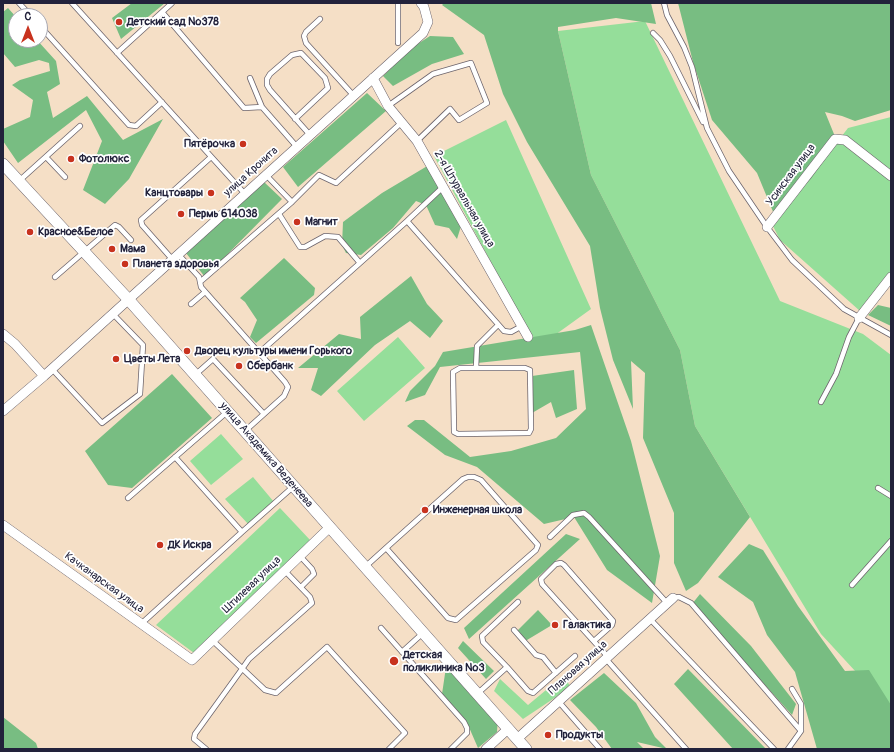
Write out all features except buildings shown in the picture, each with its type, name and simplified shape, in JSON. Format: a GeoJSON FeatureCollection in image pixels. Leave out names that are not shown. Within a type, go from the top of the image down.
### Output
{"type":"FeatureCollection","features":[{"type":"Feature","properties":{"kind":"street","name":"улица Кронита"},"geometry":{"type":"LineString","coordinates":[[3,411],[52,369],[423,34],[428,22],[425,4]]}},
{"type":"Feature","properties":{"kind":"street","name":"2-я Штурвальная улица"},"geometry":{"type":"LineString","coordinates":[[373,78],[388,106],[417,141],[528,337]]}},
{"type":"Feature","properties":{"kind":"street","name":"Усинская улица"},"geometry":{"type":"LineString","coordinates":[[767,227],[835,139],[845,140],[891,176]]}},
{"type":"Feature","properties":{"kind":"street","name":"улица Академика Веденеева"},"geometry":{"type":"LineString","coordinates":[[3,164],[196,375],[526,749]]}},
{"type":"Feature","properties":{"kind":"street"},"geometry":{"type":"LineString","coordinates":[[858,318],[891,277]]}},
{"type":"Feature","properties":{"kind":"street"},"geometry":{"type":"LineString","coordinates":[[3,334],[16,344],[44,376]]}},
{"type":"Feature","properties":{"kind":"street","name":"Качканарская улица"},"geometry":{"type":"LineString","coordinates":[[3,525],[192,660]]}},
{"type":"Feature","properties":{"kind":"street","name":"Штилевая улица"},"geometry":{"type":"LineString","coordinates":[[192,660],[330,527]]}},
{"type":"Feature","properties":{"kind":"street","name":"Плановая улица"},"geometry":{"type":"LineString","coordinates":[[517,739],[670,600]]}},
{"type":"Feature","properties":{"kind":"street"},"geometry":{"type":"LineString","coordinates":[[486,749],[508,729]]}},
{"type":"Feature","properties":{"kind":"lane"},"geometry":{"type":"LineString","coordinates":[[72,3],[245,194]]}},
{"type":"Feature","properties":{"kind":"lane"},"geometry":{"type":"LineString","coordinates":[[117,53],[172,3]]}},
{"type":"Feature","properties":{"kind":"lane"},"geometry":{"type":"LineString","coordinates":[[398,3],[398,43]]}},
{"type":"Feature","properties":{"kind":"lane"},"geometry":{"type":"LineString","coordinates":[[664,3],[667,16],[684,47],[692,67],[707,128]]}},
{"type":"Feature","properties":{"kind":"lane"},"geometry":{"type":"LineString","coordinates":[[162,12],[244,108],[262,107]]}},
{"type":"Feature","properties":{"kind":"lane"},"geometry":{"type":"LineString","coordinates":[[320,20],[306,32],[304,36],[306,43],[354,96]]}},
{"type":"Feature","properties":{"kind":"lane"},"geometry":{"type":"LineString","coordinates":[[653,33],[660,40],[670,56],[729,171],[767,227],[792,260],[844,308],[858,318],[891,335]]}},
{"type":"Feature","properties":{"kind":"lane"},"geometry":{"type":"LineString","coordinates":[[48,35],[129,125],[136,126],[162,102]]}},
{"type":"Feature","properties":{"kind":"lane"},"geometry":{"type":"LineString","coordinates":[[296,119],[328,88],[325,78],[301,53],[292,55],[267,79],[270,90],[310,135]]}},
{"type":"Feature","properties":{"kind":"lane"},"geometry":{"type":"LineString","coordinates":[[388,106],[433,74],[470,63],[487,103],[459,120],[450,108],[417,141]]}},
{"type":"Feature","properties":{"kind":"lane"},"geometry":{"type":"LineString","coordinates":[[250,78],[262,107],[297,147]]}},
{"type":"Feature","properties":{"kind":"lane"},"geometry":{"type":"LineString","coordinates":[[200,282],[279,214],[319,175],[336,182],[402,122]]}},
{"type":"Feature","properties":{"kind":"lane"},"geometry":{"type":"LineString","coordinates":[[19,181],[80,126]]}},
{"type":"Feature","properties":{"kind":"lane"},"geometry":{"type":"LineString","coordinates":[[46,157],[65,177]]}},
{"type":"Feature","properties":{"kind":"lane"},"geometry":{"type":"LineString","coordinates":[[212,157],[141,220],[142,225],[175,257],[199,277],[201,287],[205,292],[288,387],[284,396],[245,431]]}},
{"type":"Feature","properties":{"kind":"lane"},"geometry":{"type":"LineString","coordinates":[[266,175],[292,202]]}},
{"type":"Feature","properties":{"kind":"lane"},"geometry":{"type":"LineString","coordinates":[[259,353],[443,187]]}},
{"type":"Feature","properties":{"kind":"lane"},"geometry":{"type":"LineString","coordinates":[[279,214],[300,247],[305,247],[325,236],[338,237],[360,263]]}},
{"type":"Feature","properties":{"kind":"lane"},"geometry":{"type":"LineString","coordinates":[[407,221],[498,325],[508,333],[522,326]]}},
{"type":"Feature","properties":{"kind":"lane"},"geometry":{"type":"LineString","coordinates":[[55,277],[114,225],[119,227],[131,240]]}},
{"type":"Feature","properties":{"kind":"lane"},"geometry":{"type":"LineString","coordinates":[[191,304],[205,292]]}},
{"type":"Feature","properties":{"kind":"lane"},"geometry":{"type":"LineString","coordinates":[[52,369],[102,423],[140,394],[143,345],[113,313]]}},
{"type":"Feature","properties":{"kind":"lane"},"geometry":{"type":"LineString","coordinates":[[821,402],[836,374],[849,337],[858,318]]}},
{"type":"Feature","properties":{"kind":"lane"},"geometry":{"type":"LineString","coordinates":[[476,368],[477,346],[498,325]]}},
{"type":"Feature","properties":{"kind":"lane"},"geometry":{"type":"LineString","coordinates":[[196,375],[213,359],[264,414]]}},
{"type":"Feature","properties":{"kind":"lane"},"geometry":{"type":"LineString","coordinates":[[460,368],[476,368],[525,368],[530,370],[531,429],[529,433],[458,434],[454,432],[454,372],[460,368]]}},
{"type":"Feature","properties":{"kind":"lane"},"geometry":{"type":"LineString","coordinates":[[128,498],[228,412]]}},
{"type":"Feature","properties":{"kind":"lane"},"geometry":{"type":"LineString","coordinates":[[175,457],[242,532]]}},
{"type":"Feature","properties":{"kind":"lane"},"geometry":{"type":"LineString","coordinates":[[365,567],[386,548],[468,477],[474,477],[481,480],[538,545],[536,550],[456,620],[448,618],[386,548]]}},
{"type":"Feature","properties":{"kind":"lane"},"geometry":{"type":"LineString","coordinates":[[141,624],[294,486]]}},
{"type":"Feature","properties":{"kind":"lane"},"geometry":{"type":"LineString","coordinates":[[878,488],[891,496]]}},
{"type":"Feature","properties":{"kind":"lane"},"geometry":{"type":"LineString","coordinates":[[550,537],[573,515],[584,513],[670,600],[679,597],[691,603],[802,731]]}},
{"type":"Feature","properties":{"kind":"lane"},"geometry":{"type":"LineString","coordinates":[[852,586],[891,541]]}},
{"type":"Feature","properties":{"kind":"lane"},"geometry":{"type":"LineString","coordinates":[[300,556],[314,571],[312,576],[300,587]]}},
{"type":"Feature","properties":{"kind":"lane"},"geometry":{"type":"LineString","coordinates":[[594,641],[612,625],[613,621],[564,565],[561,563],[556,564],[543,577],[541,582],[594,641],[686,749]]}},
{"type":"Feature","properties":{"kind":"lane"},"geometry":{"type":"LineString","coordinates":[[206,749],[194,740],[195,734],[242,668],[249,659],[312,603],[310,597],[284,571]]}},
{"type":"Feature","properties":{"kind":"lane"},"geometry":{"type":"LineString","coordinates":[[518,602],[482,636],[483,642],[530,692],[536,691],[575,656]]}},
{"type":"Feature","properties":{"kind":"lane"},"geometry":{"type":"LineString","coordinates":[[650,619],[774,749]]}},
{"type":"Feature","properties":{"kind":"lane"},"geometry":{"type":"LineString","coordinates":[[381,628],[467,728],[464,738],[451,749]]}},
{"type":"Feature","properties":{"kind":"lane"},"geometry":{"type":"LineString","coordinates":[[514,630],[536,655],[543,658],[556,673]]}},
{"type":"Feature","properties":{"kind":"lane"},"geometry":{"type":"LineString","coordinates":[[402,652],[423,633]]}},
{"type":"Feature","properties":{"kind":"lane"},"geometry":{"type":"LineString","coordinates":[[212,640],[264,690],[276,693],[327,647],[405,733],[389,749]]}},
{"type":"Feature","properties":{"kind":"lane"},"geometry":{"type":"LineString","coordinates":[[477,694],[507,668]]}},
{"type":"Feature","properties":{"kind":"lane"},"geometry":{"type":"LineString","coordinates":[[788,749],[802,731],[801,704],[792,689]]}},
{"type":"Feature","properties":{"kind":"lane"},"geometry":{"type":"LineString","coordinates":[[559,702],[600,749]]}},
{"type":"Feature","properties":{"kind":"green space"},"geometry":{"type":"Polygon","coordinates":[[[132,3],[165,3],[121,39],[112,18],[132,3]]]}},
{"type":"Feature","properties":{"kind":"green space"},"geometry":{"type":"Polygon","coordinates":[[[444,3],[651,3],[656,24],[616,18],[558,27],[558,31],[591,175],[680,350],[695,426],[750,517],[698,583],[686,591],[674,563],[674,513],[643,438],[645,373],[631,361],[633,409],[613,360],[600,308],[590,246],[527,142],[503,94],[484,35],[442,5],[444,3]]]}},
{"type":"Feature","properties":{"kind":"green space"},"geometry":{"type":"Polygon","coordinates":[[[678,3],[891,3],[891,110],[855,121],[825,112],[836,139],[835,144],[811,179],[774,214],[757,173],[712,120],[693,62],[678,3]]]}},
{"type":"Feature","properties":{"kind":"green space"},"geometry":{"type":"Polygon","coordinates":[[[8,8],[8,48],[44,48],[56,61],[60,84],[47,92],[53,118],[87,96],[123,140],[163,119],[129,179],[105,204],[83,190],[102,141],[86,110],[18,163],[3,141],[3,129],[30,117],[33,100],[12,85],[20,80],[50,71],[49,63],[39,60],[15,67],[3,53],[3,12],[8,8]]]}},
{"type":"Feature","properties":{"kind":"green space"},"geometry":{"type":"Polygon","coordinates":[[[645,21],[780,301],[863,334],[891,355],[891,710],[821,634],[695,426],[680,350],[591,175],[558,31],[645,21]]]}},
{"type":"Feature","properties":{"kind":"green space"},"geometry":{"type":"Polygon","coordinates":[[[430,36],[453,37],[464,54],[432,64],[393,86],[383,76],[413,47],[430,36]]]}},
{"type":"Feature","properties":{"kind":"green space"},"geometry":{"type":"Polygon","coordinates":[[[367,93],[386,111],[298,187],[283,167],[367,93]]]}},
{"type":"Feature","properties":{"kind":"green space"},"geometry":{"type":"Polygon","coordinates":[[[891,117],[891,272],[860,311],[780,240],[773,226],[848,128],[891,117]]]}},
{"type":"Feature","properties":{"kind":"green space"},"geometry":{"type":"Polygon","coordinates":[[[506,120],[591,309],[537,348],[434,156],[506,120]]]}},
{"type":"Feature","properties":{"kind":"green space"},"geometry":{"type":"Polygon","coordinates":[[[434,162],[462,223],[457,239],[449,228],[435,225],[426,205],[416,201],[393,228],[361,255],[346,253],[342,245],[343,222],[382,193],[434,162]]]}},
{"type":"Feature","properties":{"kind":"green space"},"geometry":{"type":"Polygon","coordinates":[[[264,182],[282,199],[205,277],[186,253],[264,182]]]}},
{"type":"Feature","properties":{"kind":"green space"},"geometry":{"type":"Polygon","coordinates":[[[284,258],[315,288],[314,295],[256,343],[250,337],[257,320],[245,302],[240,298],[284,258]]]}},
{"type":"Feature","properties":{"kind":"green space"},"geometry":{"type":"Polygon","coordinates":[[[411,276],[427,304],[443,321],[430,338],[410,321],[375,345],[321,396],[311,390],[318,368],[298,368],[339,334],[361,339],[360,317],[411,276]]]}},
{"type":"Feature","properties":{"kind":"green space"},"geometry":{"type":"Polygon","coordinates":[[[878,305],[891,308],[891,326],[868,315],[878,305]]]}},
{"type":"Feature","properties":{"kind":"green space"},"geometry":{"type":"Polygon","coordinates":[[[591,325],[631,441],[660,556],[652,603],[607,570],[574,517],[544,524],[477,467],[445,455],[407,426],[415,420],[424,420],[470,457],[511,451],[556,438],[586,409],[580,352],[440,367],[425,395],[405,402],[410,391],[435,366],[443,352],[575,330],[591,325]]]}},
{"type":"Feature","properties":{"kind":"green space"},"geometry":{"type":"Polygon","coordinates":[[[398,337],[425,368],[364,421],[337,391],[398,337]]]}},
{"type":"Feature","properties":{"kind":"green space"},"geometry":{"type":"Polygon","coordinates":[[[574,370],[577,409],[556,418],[551,402],[532,413],[532,376],[574,370]]]}},
{"type":"Feature","properties":{"kind":"green space"},"geometry":{"type":"Polygon","coordinates":[[[172,374],[212,418],[132,488],[108,485],[85,451],[172,374]]]}},
{"type":"Feature","properties":{"kind":"green space"},"geometry":{"type":"Polygon","coordinates":[[[221,434],[243,459],[211,485],[190,461],[221,434]]]}},
{"type":"Feature","properties":{"kind":"green space"},"geometry":{"type":"Polygon","coordinates":[[[253,477],[274,502],[249,525],[225,499],[253,477]]]}},
{"type":"Feature","properties":{"kind":"green space"},"geometry":{"type":"Polygon","coordinates":[[[280,508],[311,541],[194,653],[156,625],[280,508]]]}},
{"type":"Feature","properties":{"kind":"green space"},"geometry":{"type":"Polygon","coordinates":[[[566,534],[580,539],[469,639],[464,628],[566,534]]]}},
{"type":"Feature","properties":{"kind":"green space"},"geometry":{"type":"Polygon","coordinates":[[[749,544],[763,550],[798,606],[845,671],[869,670],[891,705],[891,749],[817,749],[795,672],[767,635],[753,602],[718,577],[749,544]]]}},
{"type":"Feature","properties":{"kind":"green space"},"geometry":{"type":"Polygon","coordinates":[[[700,594],[751,646],[796,704],[792,715],[692,604],[700,594]]]}},
{"type":"Feature","properties":{"kind":"green space"},"geometry":{"type":"Polygon","coordinates":[[[538,610],[552,625],[522,643],[514,634],[538,610]]]}},
{"type":"Feature","properties":{"kind":"green space"},"geometry":{"type":"Polygon","coordinates":[[[463,641],[494,671],[486,679],[458,648],[463,641]]]}},
{"type":"Feature","properties":{"kind":"green space"},"geometry":{"type":"Polygon","coordinates":[[[446,667],[498,718],[497,732],[478,748],[468,725],[442,694],[446,667]]]}},
{"type":"Feature","properties":{"kind":"green space"},"geometry":{"type":"Polygon","coordinates":[[[688,669],[766,749],[733,749],[674,684],[688,669]]]}},
{"type":"Feature","properties":{"kind":"green space"},"geometry":{"type":"Polygon","coordinates":[[[604,673],[636,703],[655,737],[667,749],[637,742],[644,749],[612,749],[596,727],[570,700],[604,673]]]}},
{"type":"Feature","properties":{"kind":"green space"},"geometry":{"type":"Polygon","coordinates":[[[563,676],[571,687],[523,719],[494,691],[500,679],[528,705],[563,676]]]}},
{"type":"Feature","properties":{"kind":"green space"},"geometry":{"type":"Polygon","coordinates":[[[3,717],[36,743],[38,749],[3,749],[3,717]]]}},
{"type":"Feature","properties":{"kind":"place","name":"Детский сад №378"},"geometry":{"type":"Point","coordinates":[119,22]}},
{"type":"Feature","properties":{"kind":"place","name":"Пятёрочка"},"geometry":{"type":"Point","coordinates":[243,144]}},
{"type":"Feature","properties":{"kind":"place","name":"Фотолюкс"},"geometry":{"type":"Point","coordinates":[71,159]}},
{"type":"Feature","properties":{"kind":"place","name":"Канцтовары"},"geometry":{"type":"Point","coordinates":[211,193]}},
{"type":"Feature","properties":{"kind":"place","name":"Пермь 614038"},"geometry":{"type":"Point","coordinates":[181,214]}},
{"type":"Feature","properties":{"kind":"place","name":"Магнит"},"geometry":{"type":"Point","coordinates":[297,222]}},
{"type":"Feature","properties":{"kind":"place","name":"Красное&Белое"},"geometry":{"type":"Point","coordinates":[30,232]}},
{"type":"Feature","properties":{"kind":"place","name":"Мама"},"geometry":{"type":"Point","coordinates":[112,249]}},
{"type":"Feature","properties":{"kind":"place","name":"Планета здоровья"},"geometry":{"type":"Point","coordinates":[125,264]}},
{"type":"Feature","properties":{"kind":"place","name":"Дворец культуры имени Горького"},"geometry":{"type":"Point","coordinates":[187,351]}},
{"type":"Feature","properties":{"kind":"place","name":"Цветы Лета"},"geometry":{"type":"Point","coordinates":[116,359]}},
{"type":"Feature","properties":{"kind":"place","name":"Сбербанк"},"geometry":{"type":"Point","coordinates":[239,366]}},
{"type":"Feature","properties":{"kind":"place","name":"Инженерная школа"},"geometry":{"type":"Point","coordinates":[425,510]}},
{"type":"Feature","properties":{"kind":"place","name":"ДК Искра"},"geometry":{"type":"Point","coordinates":[160,545]}},
{"type":"Feature","properties":{"kind":"place","name":"Галактика"},"geometry":{"type":"Point","coordinates":[555,625]}},
{"type":"Feature","properties":{"kind":"place","name":"Детская поликлиника №3"},"geometry":{"type":"Point","coordinates":[394,661]}},
{"type":"Feature","properties":{"kind":"place","name":"Продукты"},"geometry":{"type":"Point","coordinates":[548,735]}}]}
